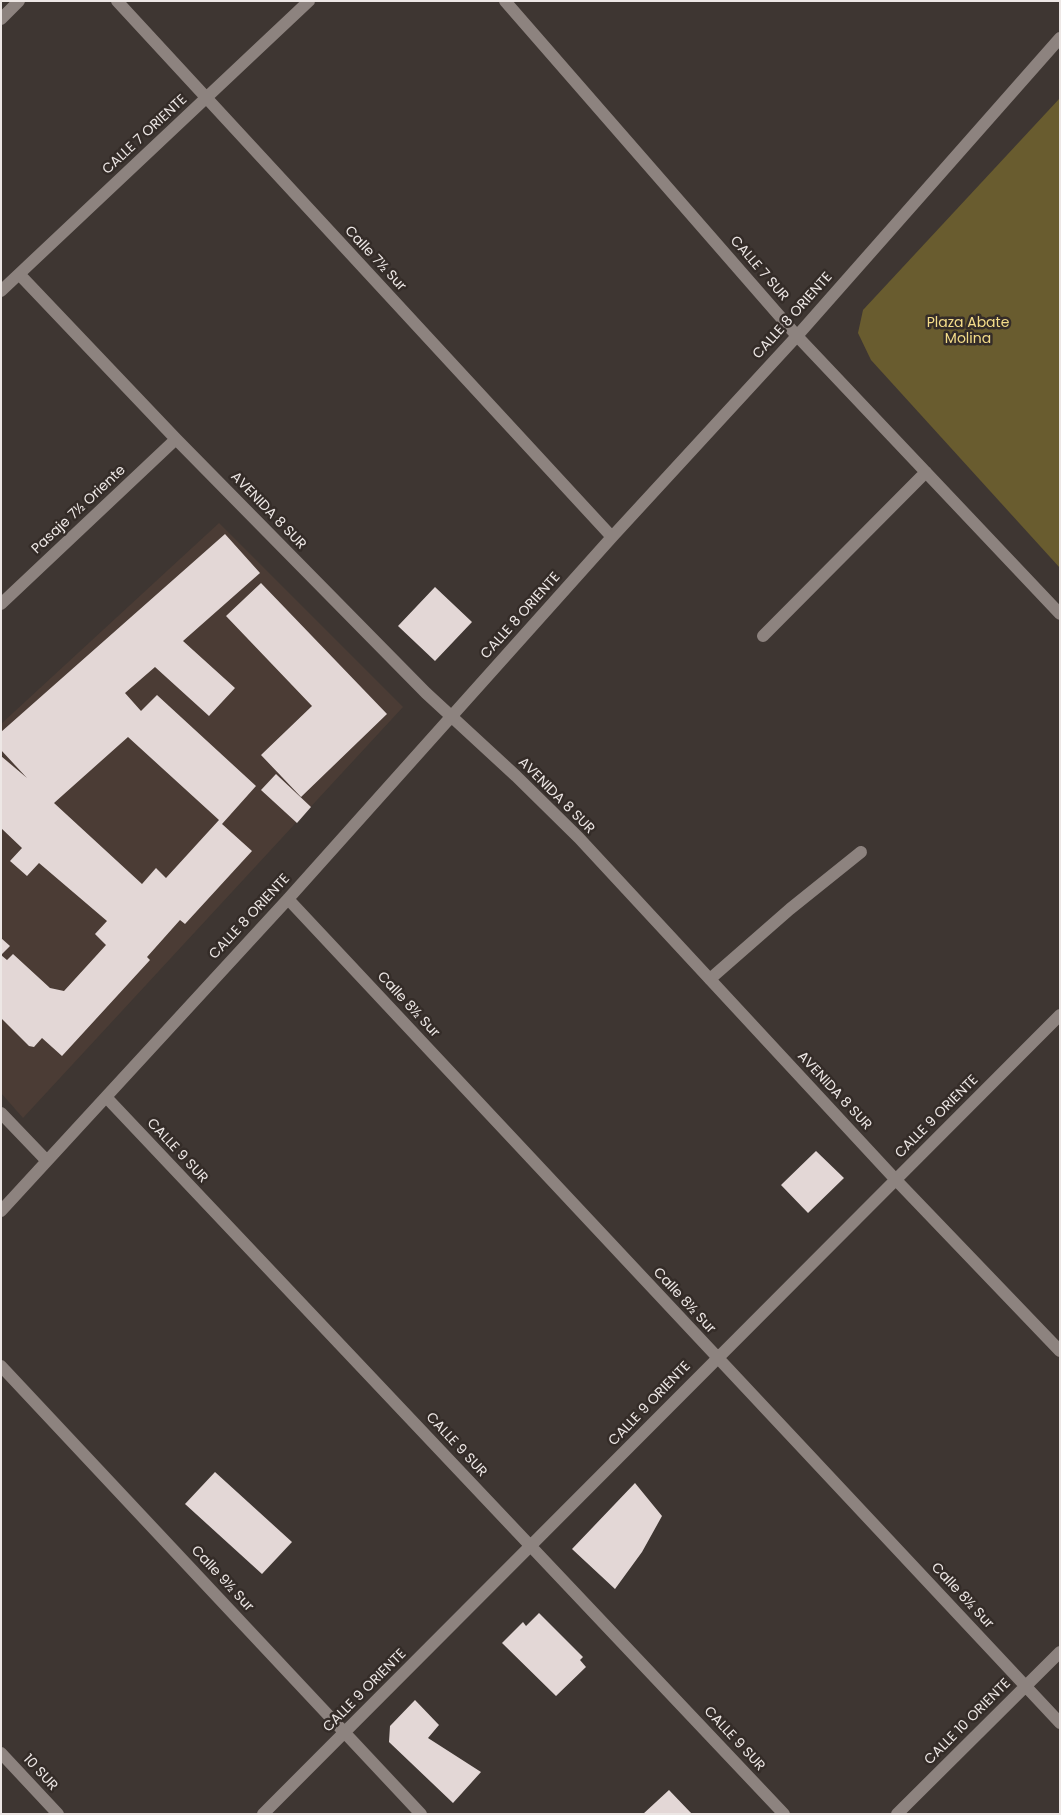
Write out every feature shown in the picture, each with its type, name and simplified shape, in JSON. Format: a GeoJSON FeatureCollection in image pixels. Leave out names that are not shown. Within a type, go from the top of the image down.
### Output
{"type":"FeatureCollection","features":[{"type":"Feature","properties":{"kind":"street"},"geometry":{"type":"LineString","coordinates":[[1,19],[19,1]]}},
{"type":"Feature","properties":{"kind":"street","name":"Calle 7½ Sur"},"geometry":{"type":"LineString","coordinates":[[117,1],[612,537]]}},
{"type":"Feature","properties":{"kind":"street","name":"CALLE 7 ORIENTE"},"geometry":{"type":"LineString","coordinates":[[1,291],[309,1]]}},
{"type":"Feature","properties":{"kind":"street","name":"CALLE 7 SUR"},"geometry":{"type":"LineString","coordinates":[[505,1],[797,336],[1060,614]]}},
{"type":"Feature","properties":{"kind":"street","name":"CALLE 8 ORIENTE"},"geometry":{"type":"LineString","coordinates":[[1,1211],[288,899],[612,537],[797,336],[1060,38]]}},
{"type":"Feature","properties":{"kind":"street","name":"AVENIDA 8 SUR"},"geometry":{"type":"LineString","coordinates":[[19,274],[176,439],[426,693],[578,838],[896,1180],[1060,1351]]}},
{"type":"Feature","properties":{"kind":"street","name":"Pasaje 7½ Oriente"},"geometry":{"type":"LineString","coordinates":[[1,604],[176,439]]}},
{"type":"Feature","properties":{"kind":"street"},"geometry":{"type":"LineString","coordinates":[[763,636],[926,472]]}},
{"type":"Feature","properties":{"kind":"street"},"geometry":{"type":"LineString","coordinates":[[710,980],[790,909],[861,852]]}},
{"type":"Feature","properties":{"kind":"street","name":"Calle 8½ Sur"},"geometry":{"type":"LineString","coordinates":[[288,899],[1060,1723]]}},
{"type":"Feature","properties":{"kind":"street","name":"CALLE 9 ORIENTE"},"geometry":{"type":"LineString","coordinates":[[263,1814],[1060,1015]]}},
{"type":"Feature","properties":{"kind":"street","name":"CALLE 9 SUR"},"geometry":{"type":"LineString","coordinates":[[106,1096],[784,1814]]}},
{"type":"Feature","properties":{"kind":"street"},"geometry":{"type":"LineString","coordinates":[[1,1113],[47,1161]]}},
{"type":"Feature","properties":{"kind":"street","name":"Calle 9½ Sur"},"geometry":{"type":"LineString","coordinates":[[1,1366],[421,1814]]}},
{"type":"Feature","properties":{"kind":"street","name":"CALLE 10 ORIENTE"},"geometry":{"type":"LineString","coordinates":[[897,1814],[1060,1652]]}},
{"type":"Feature","properties":{"kind":"street","name":"10 SUR"},"geometry":{"type":"LineString","coordinates":[[2,1756],[58,1814]]}},
{"type":"Feature","properties":{"kind":"shaded area"},"geometry":{"type":"Polygon","coordinates":[[[219,523],[403,707],[23,1118],[1,1093],[1,724],[219,523]]]}},
{"type":"Feature","properties":{"kind":"green space","name":"Plaza Abate Molina"},"geometry":{"type":"Polygon","coordinates":[[[1060,98],[1060,568],[871,360],[858,333],[863,310],[1060,98]]]}},
{"type":"Feature","properties":{"kind":"building"},"geometry":{"type":"Polygon","coordinates":[[[225,534],[260,573],[183,641],[235,688],[209,716],[155,667],[125,693],[141,711],[157,695],[256,786],[222,824],[252,851],[185,924],[180,920],[147,957],[150,960],[62,1056],[42,1038],[34,1047],[29,1046],[1,1018],[1,955],[7,960],[13,954],[50,988],[64,991],[106,945],[95,934],[107,921],[39,863],[27,876],[10,861],[22,848],[1,828],[1,756],[27,778],[1,750],[1,732],[225,534]],[[128,737],[54,803],[142,884],[156,868],[166,878],[219,820],[128,737]]]}},
{"type":"Feature","properties":{"kind":"building"},"geometry":{"type":"Polygon","coordinates":[[[261,583],[387,714],[301,797],[261,755],[312,706],[226,616],[261,583]]]}},
{"type":"Feature","properties":{"kind":"building"},"geometry":{"type":"Polygon","coordinates":[[[435,587],[472,622],[435,661],[398,626],[435,587]]]}},
{"type":"Feature","properties":{"kind":"building"},"geometry":{"type":"Polygon","coordinates":[[[276,774],[311,807],[297,823],[261,790],[276,774]]]}},
{"type":"Feature","properties":{"kind":"building"},"geometry":{"type":"Polygon","coordinates":[[[1,938],[10,946],[1,955],[1,938]]]}},
{"type":"Feature","properties":{"kind":"building"},"geometry":{"type":"Polygon","coordinates":[[[816,1151],[844,1178],[808,1213],[781,1185],[816,1151]]]}},
{"type":"Feature","properties":{"kind":"building"},"geometry":{"type":"Polygon","coordinates":[[[215,1472],[292,1542],[262,1574],[185,1504],[215,1472]]]}},
{"type":"Feature","properties":{"kind":"building"},"geometry":{"type":"Polygon","coordinates":[[[635,1483],[662,1516],[642,1552],[615,1589],[572,1549],[635,1483]]]}},
{"type":"Feature","properties":{"kind":"building"},"geometry":{"type":"Polygon","coordinates":[[[539,1613],[583,1657],[580,1660],[586,1667],[556,1696],[502,1643],[523,1622],[526,1626],[539,1613]]]}},
{"type":"Feature","properties":{"kind":"building"},"geometry":{"type":"Polygon","coordinates":[[[415,1700],[439,1725],[428,1738],[481,1772],[453,1803],[389,1742],[390,1726],[415,1700]]]}},
{"type":"Feature","properties":{"kind":"building"},"geometry":{"type":"Polygon","coordinates":[[[669,1790],[692,1814],[643,1814],[669,1790]]]}}]}
